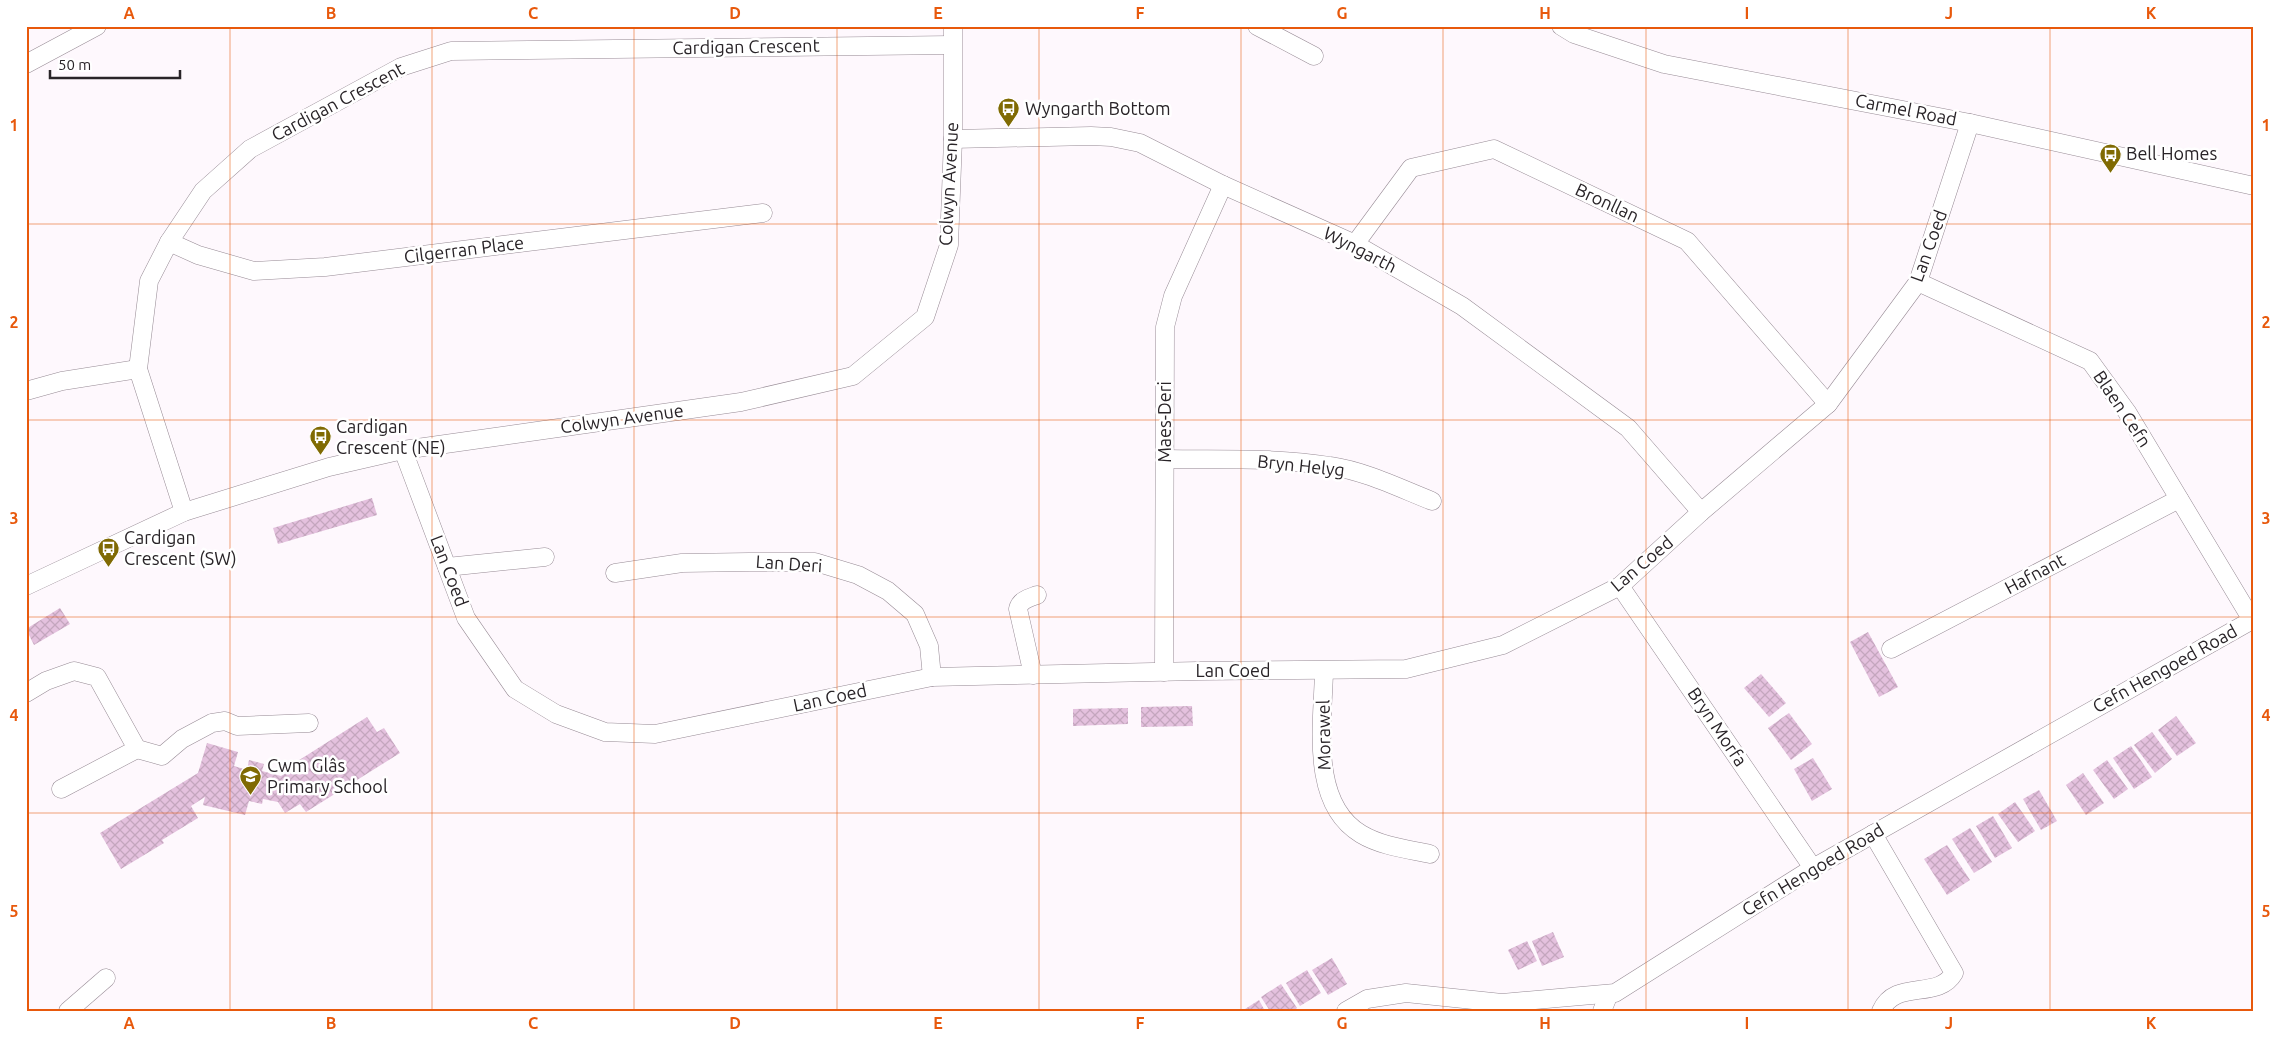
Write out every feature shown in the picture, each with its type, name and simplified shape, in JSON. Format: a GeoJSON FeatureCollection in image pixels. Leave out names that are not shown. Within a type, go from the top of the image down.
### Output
{"type":"FeatureCollection","features":[{"type":"Feature","properties":{"kind":"street","name":"Colwyn Avenue"},"geometry":{"type":"LineString","coordinates":[[26,586],[184,512],[329,467],[403,450],[741,402],[853,376],[925,317],[949,245],[953,26]]}},
{"type":"Feature","properties":{"kind":"street"},"geometry":{"type":"LineString","coordinates":[[1257,26],[1314,56]]}},
{"type":"Feature","properties":{"kind":"street","name":"Carmel Road"},"geometry":{"type":"LineString","coordinates":[[1561,26],[1574,34],[1664,64],[1970,123],[2254,186]]}},
{"type":"Feature","properties":{"kind":"street"},"geometry":{"type":"LineString","coordinates":[[26,64],[92,28]]}},
{"type":"Feature","properties":{"kind":"street","name":"Cardigan Crescent"},"geometry":{"type":"LineString","coordinates":[[184,512],[138,369],[149,280],[169,242],[203,191],[250,149],[401,67],[451,51],[952,45]]}},
{"type":"Feature","properties":{"kind":"street","name":"Lan Coed"},"geometry":{"type":"LineString","coordinates":[[403,450],[466,618],[515,690],[556,714],[605,732],[655,734],[932,677],[1406,669],[1504,645],[1620,586],[1701,512],[1828,404],[1918,282],[1970,123]]}},
{"type":"Feature","properties":{"kind":"street","name":"Wyngarth"},"geometry":{"type":"LineString","coordinates":[[952,139],[1111,137],[1140,143],[1223,185],[1355,244],[1462,306],[1628,428],[1701,512]]}},
{"type":"Feature","properties":{"kind":"street","name":"Bronllan"},"geometry":{"type":"LineString","coordinates":[[1355,244],[1412,168],[1494,149],[1687,240],[1828,404]]}},
{"type":"Feature","properties":{"kind":"street","name":"Maes-Deri"},"geometry":{"type":"LineString","coordinates":[[1164,672],[1165,327],[1173,296],[1223,185]]}},
{"type":"Feature","properties":{"kind":"street","name":"Cilgerran Place"},"geometry":{"type":"LineString","coordinates":[[169,242],[198,255],[254,271],[308,268],[763,213]]}},
{"type":"Feature","properties":{"kind":"street","name":"Blaen Cefn"},"geometry":{"type":"LineString","coordinates":[[1918,282],[2090,361],[2126,412],[2253,619]]}},
{"type":"Feature","properties":{"kind":"street"},"geometry":{"type":"LineString","coordinates":[[26,391],[62,381],[138,369]]}},
{"type":"Feature","properties":{"kind":"street","name":"Bryn Helyg"},"geometry":{"type":"LineString","coordinates":[[1165,459],[1282,461],[1331,466],[1364,475],[1432,501]]}},
{"type":"Feature","properties":{"kind":"street","name":"Hafnant"},"geometry":{"type":"LineString","coordinates":[[1891,649],[2179,499]]}},
{"type":"Feature","properties":{"kind":"street"},"geometry":{"type":"LineString","coordinates":[[447,568],[545,557]]}},
{"type":"Feature","properties":{"kind":"street","name":"Lan Deri"},"geometry":{"type":"LineString","coordinates":[[615,573],[682,564],[815,562],[858,575],[888,591],[915,614],[929,646],[932,677]]}},
{"type":"Feature","properties":{"kind":"street","name":"Bryn Morfa"},"geometry":{"type":"LineString","coordinates":[[1620,586],[1813,868]]}},
{"type":"Feature","properties":{"kind":"street"},"geometry":{"type":"LineString","coordinates":[[1032,675],[1018,609],[1024,600],[1037,595]]}},
{"type":"Feature","properties":{"kind":"street","name":"Cefn Hengoed Road"},"geometry":{"type":"LineString","coordinates":[[1346,1011],[1367,999],[1406,994],[1502,1004],[1615,993],[1813,868],[2253,619]]}},
{"type":"Feature","properties":{"kind":"street"},"geometry":{"type":"LineString","coordinates":[[26,693],[46,681],[74,671],[97,677],[137,749]]}},
{"type":"Feature","properties":{"kind":"street","name":"Morawel"},"geometry":{"type":"LineString","coordinates":[[1324,671],[1323,767],[1329,796],[1340,816],[1360,834],[1384,845],[1430,854]]}},
{"type":"Feature","properties":{"kind":"street"},"geometry":{"type":"LineString","coordinates":[[61,789],[137,749],[162,756],[182,739],[219,722],[225,721],[237,726],[309,723]]}},
{"type":"Feature","properties":{"kind":"street"},"geometry":{"type":"LineString","coordinates":[[1872,834],[1954,973],[1950,980],[1941,986],[1896,994],[1888,1000],[1881,1011]]}},
{"type":"Feature","properties":{"kind":"street"},"geometry":{"type":"LineString","coordinates":[[68,1011],[106,978]]}},
{"type":"Feature","properties":{"kind":"street"},"geometry":{"type":"LineString","coordinates":[[1602,1011],[1609,994]]}},
{"type":"Feature","properties":{"kind":"building"},"geometry":{"type":"Polygon","coordinates":[[[372,498],[377,515],[278,544],[273,528],[372,498]]]}},
{"type":"Feature","properties":{"kind":"building"},"geometry":{"type":"Polygon","coordinates":[[[60,608],[70,624],[34,645],[26,629],[60,608]]]}},
{"type":"Feature","properties":{"kind":"building"},"geometry":{"type":"Polygon","coordinates":[[[1868,632],[1898,687],[1879,697],[1850,642],[1868,632]]]}},
{"type":"Feature","properties":{"kind":"building"},"geometry":{"type":"Polygon","coordinates":[[[1761,674],[1786,703],[1769,717],[1744,688],[1761,674]]]}},
{"type":"Feature","properties":{"kind":"building"},"geometry":{"type":"Polygon","coordinates":[[[1192,706],[1193,726],[1141,727],[1141,707],[1192,706]]]}},
{"type":"Feature","properties":{"kind":"building"},"geometry":{"type":"Polygon","coordinates":[[[1128,708],[1128,724],[1073,726],[1073,709],[1128,708]]]}},
{"type":"Feature","properties":{"kind":"building"},"geometry":{"type":"Polygon","coordinates":[[[1789,713],[1812,744],[1791,760],[1768,728],[1789,713]]]}},
{"type":"Feature","properties":{"kind":"building"},"geometry":{"type":"Polygon","coordinates":[[[2176,716],[2196,743],[2177,756],[2158,730],[2176,716]]]}},
{"type":"Feature","properties":{"kind":"building"},"geometry":{"type":"Polygon","coordinates":[[[367,717],[377,732],[384,728],[400,753],[306,812],[300,804],[285,813],[278,802],[263,799],[262,804],[249,801],[245,815],[203,805],[205,797],[191,806],[198,818],[162,840],[164,843],[121,869],[100,833],[198,773],[207,743],[238,752],[234,766],[247,770],[249,760],[264,764],[262,771],[281,776],[295,767],[293,764],[367,717]]]}},
{"type":"Feature","properties":{"kind":"building"},"geometry":{"type":"Polygon","coordinates":[[[2152,732],[2172,759],[2155,773],[2134,745],[2152,732]]]}},
{"type":"Feature","properties":{"kind":"building"},"geometry":{"type":"Polygon","coordinates":[[[2131,746],[2152,777],[2134,789],[2113,758],[2131,746]]]}},
{"type":"Feature","properties":{"kind":"building"},"geometry":{"type":"Polygon","coordinates":[[[1813,758],[1832,789],[1812,801],[1794,769],[1813,758]]]}},
{"type":"Feature","properties":{"kind":"building"},"geometry":{"type":"Polygon","coordinates":[[[2107,760],[2128,789],[2114,799],[2093,770],[2107,760]]]}},
{"type":"Feature","properties":{"kind":"building"},"geometry":{"type":"Polygon","coordinates":[[[2083,773],[2104,803],[2086,815],[2066,785],[2083,773]]]}},
{"type":"Feature","properties":{"kind":"building"},"geometry":{"type":"Polygon","coordinates":[[[2039,790],[2057,821],[2041,830],[2023,799],[2039,790]]]}},
{"type":"Feature","properties":{"kind":"building"},"geometry":{"type":"Polygon","coordinates":[[[2015,802],[2035,831],[2018,842],[1998,814],[2015,802]]]}},
{"type":"Feature","properties":{"kind":"building"},"geometry":{"type":"Polygon","coordinates":[[[1993,816],[2012,848],[1995,858],[1976,826],[1993,816]]]}},
{"type":"Feature","properties":{"kind":"building"},"geometry":{"type":"Polygon","coordinates":[[[1970,828],[1992,862],[1974,873],[1952,839],[1970,828]]]}},
{"type":"Feature","properties":{"kind":"building"},"geometry":{"type":"Polygon","coordinates":[[[1947,845],[1970,880],[1947,895],[1924,859],[1947,845]]]}},
{"type":"Feature","properties":{"kind":"building"},"geometry":{"type":"Polygon","coordinates":[[[1553,932],[1564,957],[1542,966],[1532,941],[1553,932]]]}},
{"type":"Feature","properties":{"kind":"building"},"geometry":{"type":"Polygon","coordinates":[[[1527,941],[1537,961],[1518,970],[1508,950],[1527,941]]]}},
{"type":"Feature","properties":{"kind":"building"},"geometry":{"type":"Polygon","coordinates":[[[1332,958],[1347,984],[1328,995],[1312,970],[1332,958]]]}},
{"type":"Feature","properties":{"kind":"building"},"geometry":{"type":"Polygon","coordinates":[[[1307,970],[1321,993],[1300,1006],[1286,983],[1307,970]]]}},
{"type":"Feature","properties":{"kind":"building"},"geometry":{"type":"Polygon","coordinates":[[[1281,984],[1297,1008],[1294,1011],[1270,1011],[1261,997],[1281,984]]]}},
{"type":"Feature","properties":{"kind":"building"},"geometry":{"type":"Polygon","coordinates":[[[1259,1000],[1265,1011],[1242,1011],[1259,1000]]]}},
{"type":"Feature","properties":{"kind":"place","name":"Wyngarth Bottom"},"geometry":{"type":"Point","coordinates":[1009,128]}},
{"type":"Feature","properties":{"kind":"place","name":"Bell Homes"},"geometry":{"type":"Point","coordinates":[2110,173]}},
{"type":"Feature","properties":{"kind":"place","name":"Cardigan Crescent (NE)"},"geometry":{"type":"Point","coordinates":[320,456]}},
{"type":"Feature","properties":{"kind":"place","name":"Cardigan Crescent (SW)"},"geometry":{"type":"Point","coordinates":[108,567]}},
{"type":"Feature","properties":{"kind":"place","name":"Cwm Glâs Primary School"},"geometry":{"type":"Point","coordinates":[251,795]}}]}
